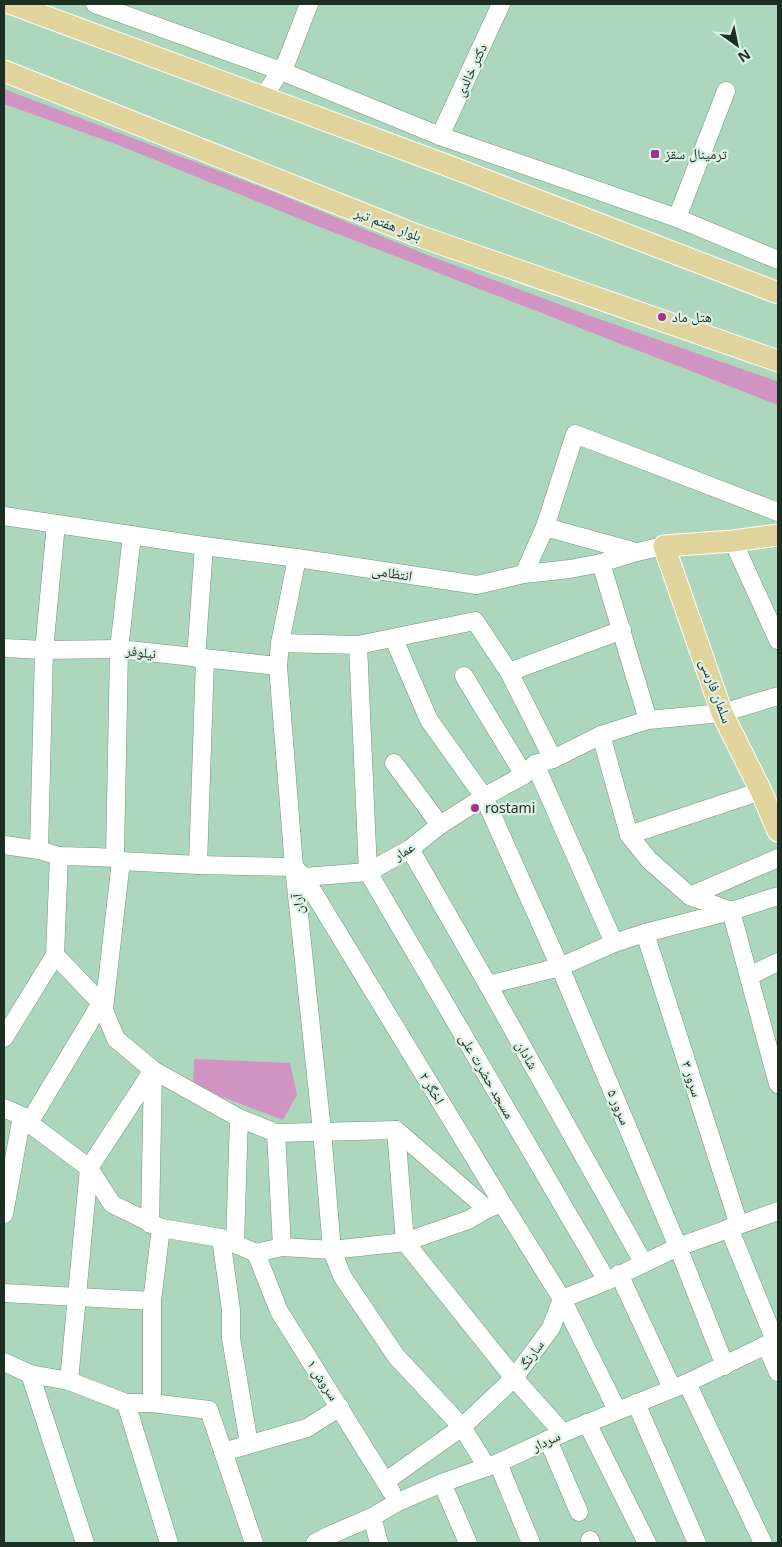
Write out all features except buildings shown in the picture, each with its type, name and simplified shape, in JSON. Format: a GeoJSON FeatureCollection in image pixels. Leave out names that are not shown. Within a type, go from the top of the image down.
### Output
{"type":"FeatureCollection","features":[{"type":"Feature","properties":{"kind":"main road"},"geometry":{"type":"LineString","coordinates":[[12,4],[446,165],[778,293]]}},
{"type":"Feature","properties":{"kind":"main road","name":"بلوار هفتم تیر"},"geometry":{"type":"LineString","coordinates":[[4,71],[419,236],[778,361]]}},
{"type":"Feature","properties":{"kind":"main road","name":"انتظامی"},"geometry":{"type":"LineString","coordinates":[[664,546],[733,541],[778,535]]}},
{"type":"Feature","properties":{"kind":"main road","name":"سلمان فارسی"},"geometry":{"type":"LineString","coordinates":[[664,546],[722,712],[778,830]]}},
{"type":"Feature","properties":{"kind":"street"},"geometry":{"type":"LineString","coordinates":[[95,4],[280,71],[440,136],[677,218],[778,260]]}},
{"type":"Feature","properties":{"kind":"street"},"geometry":{"type":"LineString","coordinates":[[263,97],[286,63],[309,4]]}},
{"type":"Feature","properties":{"kind":"street","name":"دکتر خالدی"},"geometry":{"type":"LineString","coordinates":[[440,136],[501,4]]}},
{"type":"Feature","properties":{"kind":"street"},"geometry":{"type":"LineString","coordinates":[[677,218],[726,91]]}},
{"type":"Feature","properties":{"kind":"street"},"geometry":{"type":"LineString","coordinates":[[524,574],[545,528],[575,434],[778,512]]}},
{"type":"Feature","properties":{"kind":"street","name":"انتظامی"},"geometry":{"type":"LineString","coordinates":[[4,516],[476,585],[524,574],[570,569],[601,563],[664,546]]}},
{"type":"Feature","properties":{"kind":"street"},"geometry":{"type":"LineString","coordinates":[[38,850],[44,650],[56,524]]}},
{"type":"Feature","properties":{"kind":"street"},"geometry":{"type":"LineString","coordinates":[[545,528],[637,552]]}},
{"type":"Feature","properties":{"kind":"street"},"geometry":{"type":"LineString","coordinates":[[4,1214],[25,1119],[102,1006],[118,859],[119,649],[132,535]]}},
{"type":"Feature","properties":{"kind":"street"},"geometry":{"type":"LineString","coordinates":[[733,541],[778,640]]}},
{"type":"Feature","properties":{"kind":"street"},"geometry":{"type":"LineString","coordinates":[[198,865],[200,658],[204,546]]}},
{"type":"Feature","properties":{"kind":"street","name":"آران"},"geometry":{"type":"LineString","coordinates":[[297,558],[280,643],[278,666],[299,872],[332,1250],[342,1276],[396,1356],[462,1427],[493,1465],[531,1543]]}},
{"type":"Feature","properties":{"kind":"street"},"geometry":{"type":"LineString","coordinates":[[601,563],[648,720]]}},
{"type":"Feature","properties":{"kind":"street"},"geometry":{"type":"LineString","coordinates":[[280,643],[358,645],[475,621],[509,672],[553,759]]}},
{"type":"Feature","properties":{"kind":"street"},"geometry":{"type":"LineString","coordinates":[[509,672],[622,630]]}},
{"type":"Feature","properties":{"kind":"street","name":"سرور ۵"},"geometry":{"type":"LineString","coordinates":[[398,638],[429,720],[484,796],[560,967],[678,1247],[725,1366]]}},
{"type":"Feature","properties":{"kind":"street"},"geometry":{"type":"LineString","coordinates":[[358,645],[368,872]]}},
{"type":"Feature","properties":{"kind":"street","name":"نیلوفر"},"geometry":{"type":"LineString","coordinates":[[4,648],[44,650],[119,649],[278,666]]}},
{"type":"Feature","properties":{"kind":"street"},"geometry":{"type":"LineString","coordinates":[[464,676],[529,770],[614,943]]}},
{"type":"Feature","properties":{"kind":"street","name":"عمار"},"geometry":{"type":"LineString","coordinates":[[4,845],[38,850],[59,856],[299,872],[368,872],[410,849],[440,825],[484,796],[529,770],[601,735],[648,720],[722,712],[778,696]]}},
{"type":"Feature","properties":{"kind":"street"},"geometry":{"type":"LineString","coordinates":[[601,735],[629,835],[649,860],[690,896],[731,911]]}},
{"type":"Feature","properties":{"kind":"street"},"geometry":{"type":"LineString","coordinates":[[394,763],[440,825]]}},
{"type":"Feature","properties":{"kind":"street"},"geometry":{"type":"LineString","coordinates":[[629,835],[761,792]]}},
{"type":"Feature","properties":{"kind":"street","name":"شادان"},"geometry":{"type":"LineString","coordinates":[[410,849],[643,1262]]}},
{"type":"Feature","properties":{"kind":"street"},"geometry":{"type":"LineString","coordinates":[[4,1038],[55,956],[59,856]]}},
{"type":"Feature","properties":{"kind":"street"},"geometry":{"type":"LineString","coordinates":[[690,896],[778,858]]}},
{"type":"Feature","properties":{"kind":"street","name":"اخگر ۲"},"geometry":{"type":"LineString","coordinates":[[299,872],[494,1206],[562,1299],[617,1410]]}},
{"type":"Feature","properties":{"kind":"street","name":"مسجد حضرت علی"},"geometry":{"type":"LineString","coordinates":[[368,872],[679,1385],[763,1543]]}},
{"type":"Feature","properties":{"kind":"street"},"geometry":{"type":"LineString","coordinates":[[488,985],[560,967],[614,943],[778,896]]}},
{"type":"Feature","properties":{"kind":"street"},"geometry":{"type":"LineString","coordinates":[[731,911],[778,1084]]}},
{"type":"Feature","properties":{"kind":"street","name":"سرور ۳"},"geometry":{"type":"LineString","coordinates":[[645,933],[734,1227],[774,1343],[778,1372]]}},
{"type":"Feature","properties":{"kind":"street"},"geometry":{"type":"LineString","coordinates":[[4,1108],[25,1119],[89,1168],[112,1204],[156,1226],[228,1240],[256,1253],[282,1246],[332,1250],[405,1242],[468,1220],[494,1206],[396,1130],[276,1133],[239,1118],[153,1070],[116,1039],[102,1006],[55,956]]}},
{"type":"Feature","properties":{"kind":"street"},"geometry":{"type":"LineString","coordinates":[[749,976],[778,962]]}},
{"type":"Feature","properties":{"kind":"street"},"geometry":{"type":"LineString","coordinates":[[69,1381],[89,1168],[153,1070]]}},
{"type":"Feature","properties":{"kind":"street"},"geometry":{"type":"LineString","coordinates":[[152,1403],[152,1301],[156,1226],[153,1070]]}},
{"type":"Feature","properties":{"kind":"street"},"geometry":{"type":"LineString","coordinates":[[239,1118],[228,1240],[232,1338],[249,1444]]}},
{"type":"Feature","properties":{"kind":"street"},"geometry":{"type":"LineString","coordinates":[[396,1130],[405,1242],[514,1378],[555,1436],[579,1512]]}},
{"type":"Feature","properties":{"kind":"street"},"geometry":{"type":"LineString","coordinates":[[276,1133],[282,1246]]}},
{"type":"Feature","properties":{"kind":"street"},"geometry":{"type":"LineString","coordinates":[[562,1299],[678,1247],[778,1211]]}},
{"type":"Feature","properties":{"kind":"street","name":"سروش ۱"},"geometry":{"type":"LineString","coordinates":[[256,1253],[279,1311],[398,1502]]}},
{"type":"Feature","properties":{"kind":"street"},"geometry":{"type":"LineString","coordinates":[[4,1293],[152,1301]]}},
{"type":"Feature","properties":{"kind":"street","name":"سارنگ"},"geometry":{"type":"LineString","coordinates":[[386,1481],[462,1427],[514,1378],[551,1328],[562,1299]]}},
{"type":"Feature","properties":{"kind":"street","name":"سردار"},"geometry":{"type":"LineString","coordinates":[[325,1541],[398,1502],[442,1483],[493,1465],[555,1436],[725,1366],[774,1343]]}},
{"type":"Feature","properties":{"kind":"street"},"geometry":{"type":"LineString","coordinates":[[4,1362],[30,1374],[69,1381],[126,1403],[152,1403],[209,1410],[254,1543]]}},
{"type":"Feature","properties":{"kind":"street"},"geometry":{"type":"LineString","coordinates":[[30,1374],[85,1543]]}},
{"type":"Feature","properties":{"kind":"street"},"geometry":{"type":"LineString","coordinates":[[636,1402],[697,1543]]}},
{"type":"Feature","properties":{"kind":"street"},"geometry":{"type":"LineString","coordinates":[[126,1403],[169,1543]]}},
{"type":"Feature","properties":{"kind":"street"},"geometry":{"type":"LineString","coordinates":[[223,1452],[307,1428],[340,1408]]}},
{"type":"Feature","properties":{"kind":"street"},"geometry":{"type":"LineString","coordinates":[[586,1423],[647,1543]]}},
{"type":"Feature","properties":{"kind":"street"},"geometry":{"type":"LineString","coordinates":[[442,1483],[464,1542]]}},
{"type":"Feature","properties":{"kind":"street"},"geometry":{"type":"LineString","coordinates":[[372,1517],[379,1543]]}},
{"type":"Feature","properties":{"kind":"shaded area"},"geometry":{"type":"Polygon","coordinates":[[[4,89],[274,192],[427,255],[596,318],[776,381],[778,382],[778,405],[320,227],[113,143],[4,104],[4,89]]]}},
{"type":"Feature","properties":{"kind":"shaded area"},"geometry":{"type":"Polygon","coordinates":[[[194,1059],[290,1063],[297,1095],[283,1120],[193,1086],[194,1059]]]}},
{"type":"Feature","properties":{"kind":"place","name":"ترمینال سقز"},"geometry":{"type":"Point","coordinates":[655,154]}},
{"type":"Feature","properties":{"kind":"place","name":"هتل ماد"},"geometry":{"type":"Point","coordinates":[662,317]}},
{"type":"Feature","properties":{"kind":"place","name":"rostami"},"geometry":{"type":"Point","coordinates":[475,808]}}]}
